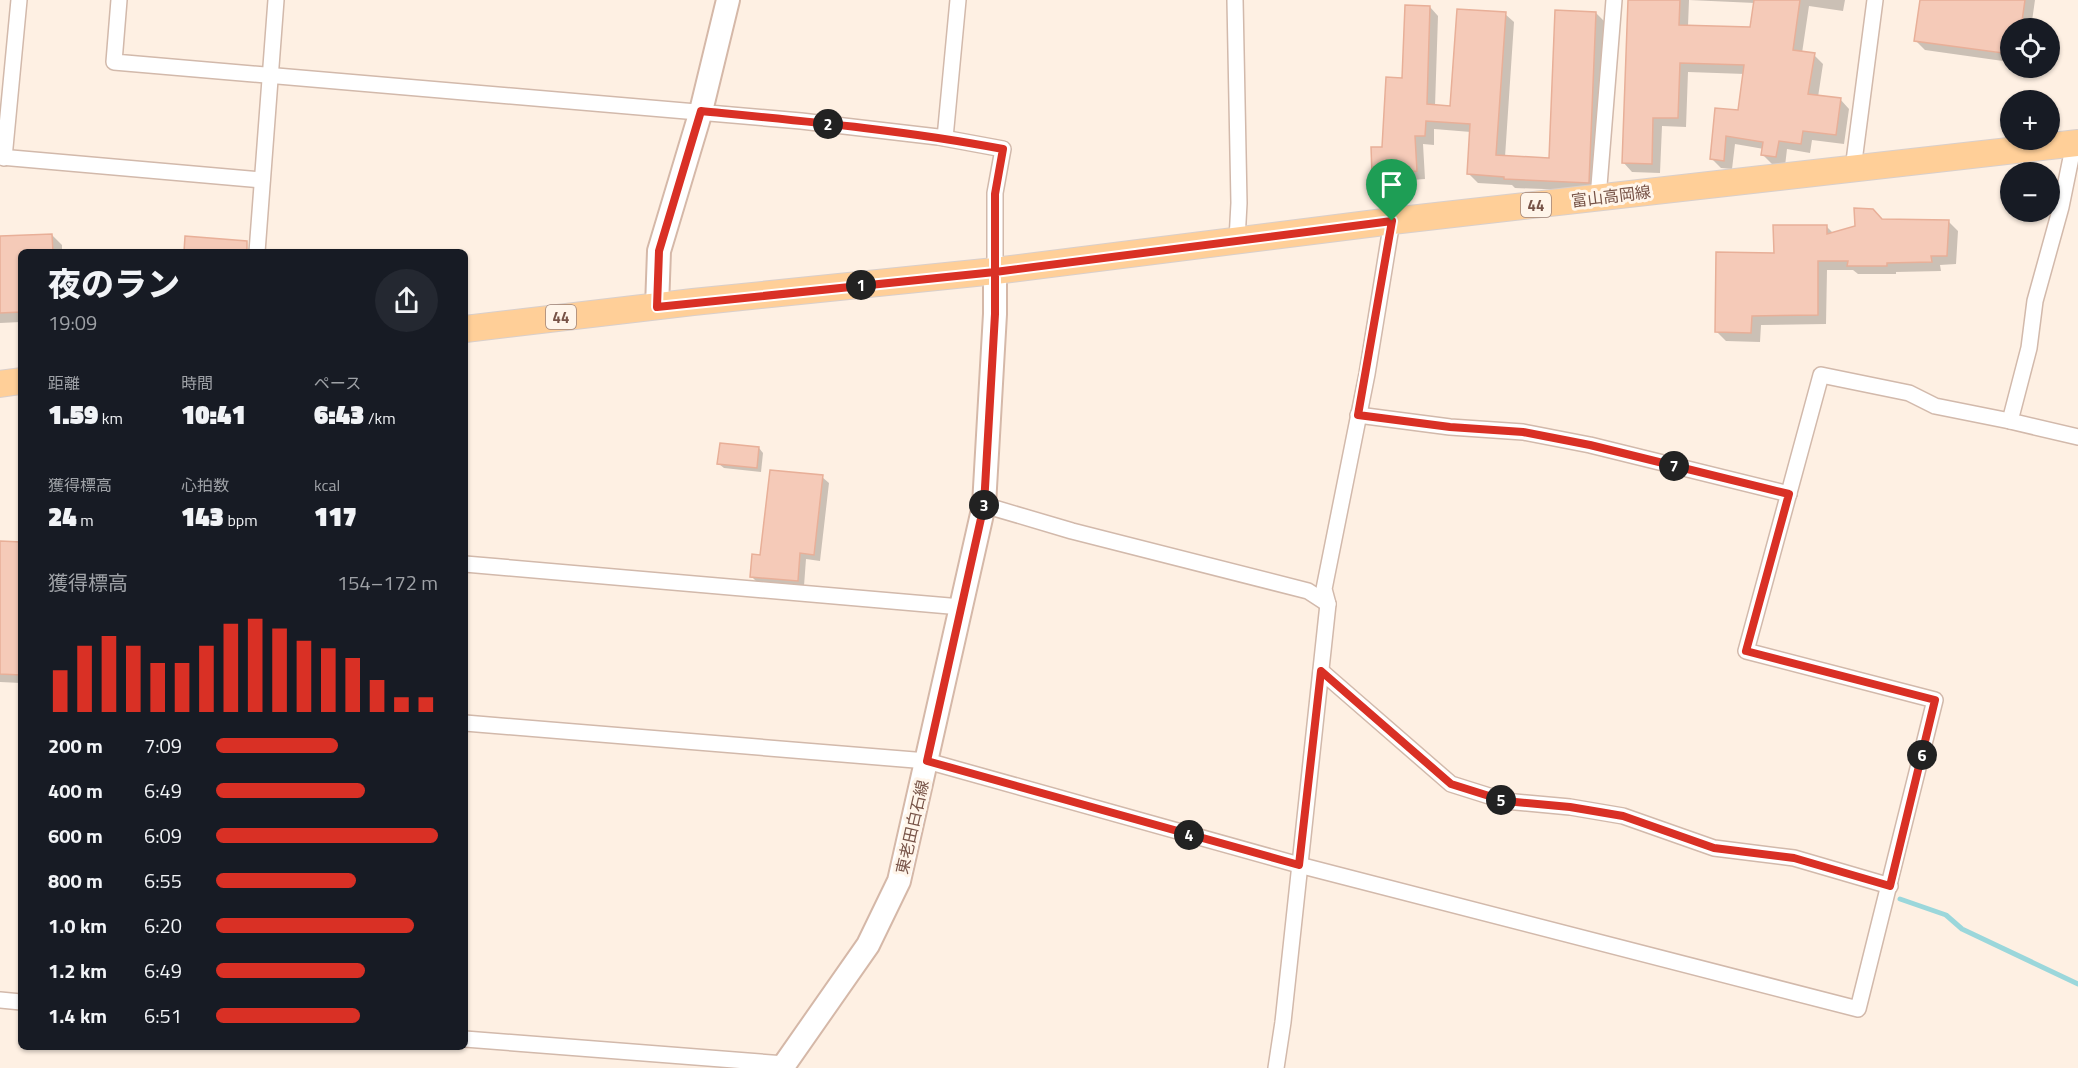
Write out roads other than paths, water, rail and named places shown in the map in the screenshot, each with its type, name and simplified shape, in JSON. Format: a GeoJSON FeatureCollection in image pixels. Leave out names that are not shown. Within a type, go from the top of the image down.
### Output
{"type":"FeatureCollection","features":[{"type":"Feature","properties":{"kind":"main road"},"geometry":{"type":"LineString","coordinates":[[657,307],[659,251],[701,111],[728,0]]}},
{"type":"Feature","properties":{"kind":"main road","name":"富山高岡線"},"geometry":{"type":"LineString","coordinates":[[468,328],[995,272],[1392,221],[2076,143]]}},
{"type":"Feature","properties":{"kind":"main road","name":"東老田白石線"},"geometry":{"type":"LineString","coordinates":[[784,1066],[868,945],[900,881],[984,505],[995,314],[995,272]]}},
{"type":"Feature","properties":{"kind":"main road"},"geometry":{"type":"LineString","coordinates":[[0,384],[18,381]]}},
{"type":"Feature","properties":{"kind":"street"},"geometry":{"type":"LineString","coordinates":[[19,0],[2,157],[262,180]]}},
{"type":"Feature","properties":{"kind":"street"},"geometry":{"type":"LineString","coordinates":[[119,0],[114,63],[701,111],[945,138],[1003,149],[995,194],[995,272]]}},
{"type":"Feature","properties":{"kind":"street"},"geometry":{"type":"LineString","coordinates":[[257,249],[276,0]]}},
{"type":"Feature","properties":{"kind":"street"},"geometry":{"type":"LineString","coordinates":[[945,138],[958,0]]}},
{"type":"Feature","properties":{"kind":"street"},"geometry":{"type":"LineString","coordinates":[[1235,0],[1239,203],[1237,240]]}},
{"type":"Feature","properties":{"kind":"street"},"geometry":{"type":"LineString","coordinates":[[1598,198],[1614,0]]}},
{"type":"Feature","properties":{"kind":"street"},"geometry":{"type":"LineString","coordinates":[[1853,169],[1875,0]]}},
{"type":"Feature","properties":{"kind":"street"},"geometry":{"type":"LineString","coordinates":[[2010,420],[2029,348],[2035,301],[2076,143]]}},
{"type":"Feature","properties":{"kind":"street"},"geometry":{"type":"LineString","coordinates":[[1276,1068],[1329,604],[1324,590],[1392,221]]}},
{"type":"Feature","properties":{"kind":"street"},"geometry":{"type":"LineString","coordinates":[[468,723],[927,761],[1299,865],[1858,1009],[1935,700],[1746,651],[1821,375],[1910,393],[1935,406],[2010,420],[2078,437]]}},
{"type":"Feature","properties":{"kind":"street"},"geometry":{"type":"LineString","coordinates":[[1358,415],[1450,427],[1523,432],[1590,445],[1789,494]]}},
{"type":"Feature","properties":{"kind":"street"},"geometry":{"type":"LineString","coordinates":[[984,505],[1071,531],[1308,591],[1329,604]]}},
{"type":"Feature","properties":{"kind":"street"},"geometry":{"type":"LineString","coordinates":[[468,564],[961,607]]}},
{"type":"Feature","properties":{"kind":"street"},"geometry":{"type":"LineString","coordinates":[[1321,671],[1451,784],[1505,801],[1570,807],[1623,816],[1714,848],[1794,858],[1890,886]]}},
{"type":"Feature","properties":{"kind":"street"},"geometry":{"type":"LineString","coordinates":[[0,1000],[18,1002]]}},
{"type":"Feature","properties":{"kind":"street"},"geometry":{"type":"LineString","coordinates":[[468,1039],[784,1066]]}},
{"type":"Feature","properties":{"kind":"waterway"},"geometry":{"type":"LineString","coordinates":[[1900,899],[1946,915],[1962,929],[2078,984]]}}]}
